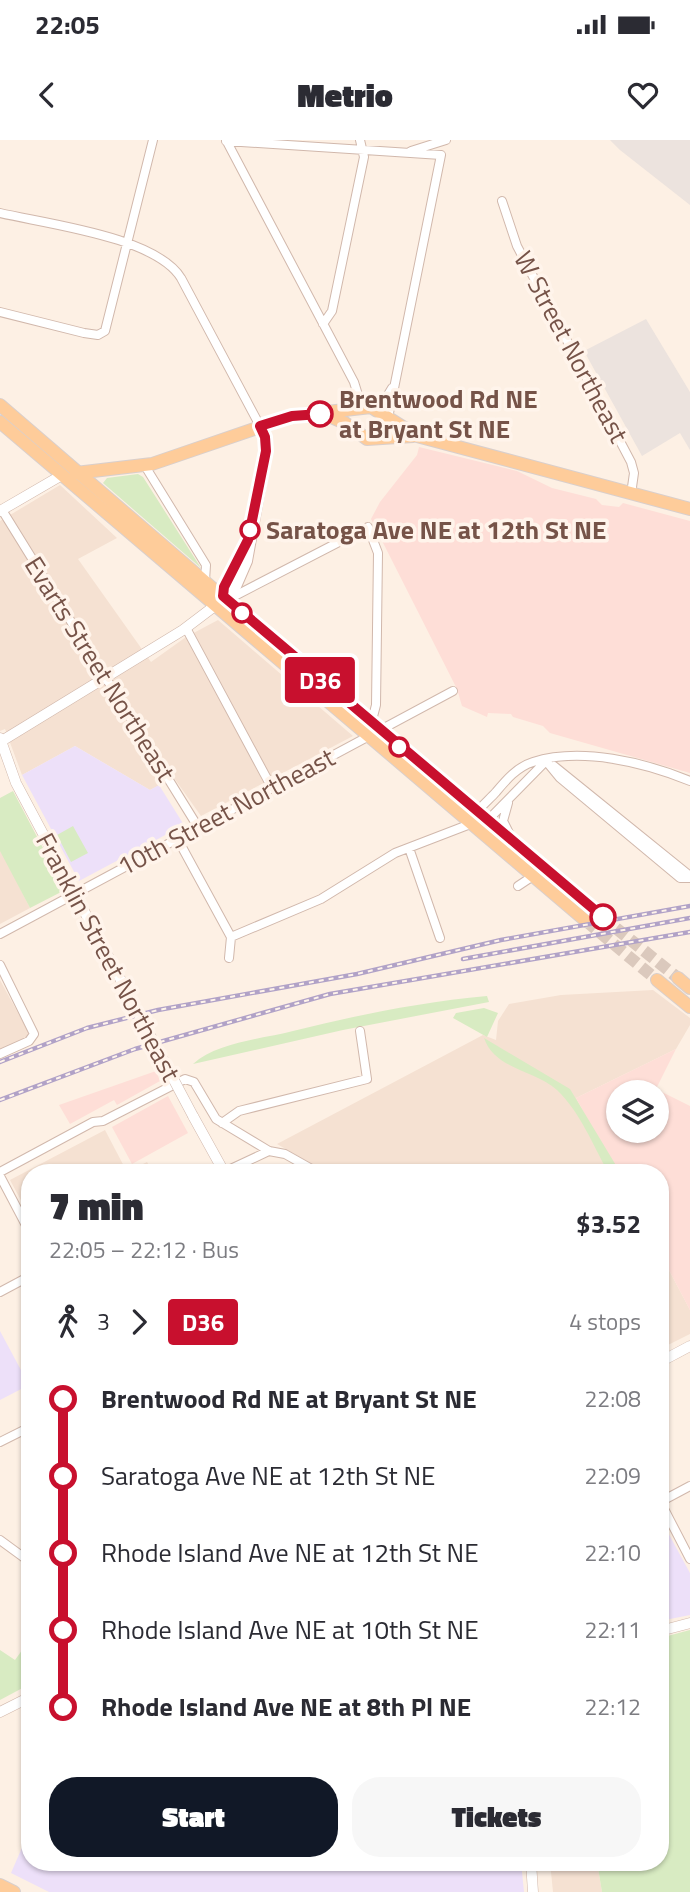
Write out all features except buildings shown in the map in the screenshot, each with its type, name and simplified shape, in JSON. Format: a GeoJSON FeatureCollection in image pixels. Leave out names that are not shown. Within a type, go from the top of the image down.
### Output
{"type":"FeatureCollection","features":[{"type":"Feature","properties":{"kind":"main road"},"geometry":{"type":"LineString","coordinates":[[62,475],[145,466],[292,416],[362,408],[389,419],[417,436],[690,509]]}},
{"type":"Feature","properties":{"kind":"main road"},"geometry":{"type":"LineString","coordinates":[[352,428],[362,408]]}},
{"type":"Feature","properties":{"kind":"main road"},"geometry":{"type":"LineString","coordinates":[[2,410],[205,581],[222,601]]}},
{"type":"Feature","properties":{"kind":"main road"},"geometry":{"type":"LineString","coordinates":[[324,414],[367,439],[417,436]]}},
{"type":"Feature","properties":{"kind":"main road"},"geometry":{"type":"LineString","coordinates":[[385,438],[389,419]]}},
{"type":"Feature","properties":{"kind":"main road"},"geometry":{"type":"LineString","coordinates":[[0,422],[62,475],[222,601],[475,817],[533,876],[586,921]]}},
{"type":"Feature","properties":{"kind":"main road"},"geometry":{"type":"LineString","coordinates":[[222,601],[224,587],[248,540],[266,451],[265,437],[260,426]]}},
{"type":"Feature","properties":{"kind":"main road"},"geometry":{"type":"LineString","coordinates":[[475,817],[488,821],[603,917]]}},
{"type":"Feature","properties":{"kind":"main road"},"geometry":{"type":"LineString","coordinates":[[678,978],[690,988]]}},
{"type":"Feature","properties":{"kind":"main road"},"geometry":{"type":"LineString","coordinates":[[657,980],[690,1007]]}},
{"type":"Feature","properties":{"kind":"main road"},"geometry":{"type":"LineString","coordinates":[[0,1885],[14,1892]]}},
{"type":"Feature","properties":{"kind":"street"},"geometry":{"type":"LineString","coordinates":[[0,312],[84,333],[103,333],[108,327],[153,140]]}},
{"type":"Feature","properties":{"kind":"street"},"geometry":{"type":"LineString","coordinates":[[411,151],[446,140]]}},
{"type":"Feature","properties":{"kind":"street"},"geometry":{"type":"LineString","coordinates":[[394,386],[386,398],[362,408],[355,385],[226,141],[362,144],[441,155]]}},
{"type":"Feature","properties":{"kind":"street"},"geometry":{"type":"LineString","coordinates":[[323,324],[332,311],[364,157],[362,144]]}},
{"type":"Feature","properties":{"kind":"street"},"geometry":{"type":"LineString","coordinates":[[420,148],[433,149],[441,155]]}},
{"type":"Feature","properties":{"kind":"street"},"geometry":{"type":"LineString","coordinates":[[389,419],[441,155]]}},
{"type":"Feature","properties":{"kind":"street","name":"W Street Northeast"},"geometry":{"type":"LineString","coordinates":[[502,201],[517,246],[631,462],[634,473],[631,494]]}},
{"type":"Feature","properties":{"kind":"street"},"geometry":{"type":"LineString","coordinates":[[0,212],[128,243],[157,254],[177,271],[260,426]]}},
{"type":"Feature","properties":{"kind":"street"},"geometry":{"type":"LineString","coordinates":[[145,466],[206,565],[205,581]]}},
{"type":"Feature","properties":{"kind":"street"},"geometry":{"type":"LineString","coordinates":[[1,511],[62,475]]}},
{"type":"Feature","properties":{"kind":"street","name":"Evarts Street Northeast"},"geometry":{"type":"LineString","coordinates":[[1,511],[198,827]]}},
{"type":"Feature","properties":{"kind":"street"},"geometry":{"type":"LineString","coordinates":[[0,740],[186,628],[222,601],[368,527],[378,553],[376,705],[373,730]]}},
{"type":"Feature","properties":{"kind":"street"},"geometry":{"type":"LineString","coordinates":[[186,628],[272,788]]}},
{"type":"Feature","properties":{"kind":"street","name":"10th Street Northeast"},"geometry":{"type":"LineString","coordinates":[[0,934],[272,788],[373,730],[453,691]]}},
{"type":"Feature","properties":{"kind":"street","name":"Franklin Street Northeast"},"geometry":{"type":"LineString","coordinates":[[0,740],[16,783],[220,1164]]}},
{"type":"Feature","properties":{"kind":"street"},"geometry":{"type":"LineString","coordinates":[[230,937],[321,899],[387,858],[475,817],[514,772],[534,761],[561,758],[606,759],[656,769],[690,781]]}},
{"type":"Feature","properties":{"kind":"street"},"geometry":{"type":"LineString","coordinates":[[488,821],[546,761]]}},
{"type":"Feature","properties":{"kind":"street"},"geometry":{"type":"LineString","coordinates":[[546,761],[690,877]]}},
{"type":"Feature","properties":{"kind":"street"},"geometry":{"type":"LineString","coordinates":[[514,792],[506,806],[503,821],[518,847]]}},
{"type":"Feature","properties":{"kind":"street"},"geometry":{"type":"LineString","coordinates":[[177,838],[230,937],[229,958]]}},
{"type":"Feature","properties":{"kind":"street"},"geometry":{"type":"LineString","coordinates":[[409,848],[440,938]]}},
{"type":"Feature","properties":{"kind":"street"},"geometry":{"type":"LineString","coordinates":[[518,886],[533,876]]}},
{"type":"Feature","properties":{"kind":"street"},"geometry":{"type":"LineString","coordinates":[[0,965],[34,1030],[29,1041],[0,1054]]}},
{"type":"Feature","properties":{"kind":"street"},"geometry":{"type":"LineString","coordinates":[[222,1123],[239,1111],[367,1079],[360,1031]]}},
{"type":"Feature","properties":{"kind":"street"},"geometry":{"type":"LineString","coordinates":[[21,1215],[0,1174],[181,1080],[194,1082],[212,1115],[222,1123],[269,1152],[285,1154],[303,1164]]}},
{"type":"Feature","properties":{"kind":"street"},"geometry":{"type":"LineString","coordinates":[[242,1164],[269,1152]]}},
{"type":"Feature","properties":{"kind":"street"},"geometry":{"type":"LineString","coordinates":[[0,1292],[21,1281]]}},
{"type":"Feature","properties":{"kind":"street"},"geometry":{"type":"LineString","coordinates":[[669,1357],[690,1346]]}},
{"type":"Feature","properties":{"kind":"street"},"geometry":{"type":"LineString","coordinates":[[0,1443],[21,1432]]}},
{"type":"Feature","properties":{"kind":"street"},"geometry":{"type":"LineString","coordinates":[[669,1497],[690,1486]]}},
{"type":"Feature","properties":{"kind":"street"},"geometry":{"type":"LineString","coordinates":[[669,1519],[690,1559]]}},
{"type":"Feature","properties":{"kind":"street"},"geometry":{"type":"LineString","coordinates":[[0,1540],[21,1555]]}},
{"type":"Feature","properties":{"kind":"street"},"geometry":{"type":"LineString","coordinates":[[669,1628],[690,1623]]}},
{"type":"Feature","properties":{"kind":"street"},"geometry":{"type":"LineString","coordinates":[[0,1712],[21,1702]]}},
{"type":"Feature","properties":{"kind":"street"},"geometry":{"type":"LineString","coordinates":[[532,1871],[533,1892]]}},
{"type":"Feature","properties":{"kind":"shaded area"},"geometry":{"type":"Polygon","coordinates":[[[610,140],[690,140],[690,205],[620,150],[610,140]]]}},
{"type":"Feature","properties":{"kind":"shaded area"},"geometry":{"type":"Polygon","coordinates":[[[646,319],[690,392],[690,450],[680,433],[642,456],[584,351],[646,319]]]}},
{"type":"Feature","properties":{"kind":"shaded area"},"geometry":{"type":"Polygon","coordinates":[[[419,447],[517,471],[552,488],[596,499],[602,505],[619,507],[623,503],[690,521],[690,773],[550,733],[543,726],[513,717],[511,714],[488,713],[487,717],[462,706],[457,689],[371,519],[380,502],[417,455],[419,447]]]}},
{"type":"Feature","properties":{"kind":"shaded area"},"geometry":{"type":"Polygon","coordinates":[[[60,485],[117,538],[78,559],[151,662],[186,637],[218,620],[353,736],[201,816],[174,778],[150,790],[75,746],[22,775],[5,729],[0,731],[0,521],[60,485]]]}},
{"type":"Feature","properties":{"kind":"shaded area"},"geometry":{"type":"Polygon","coordinates":[[[75,746],[150,790],[159,785],[184,825],[79,881],[22,775],[75,746]]]}},
{"type":"Feature","properties":{"kind":"shaded area"},"geometry":{"type":"Polygon","coordinates":[[[0,848],[30,908],[0,924],[0,848]]]}},
{"type":"Feature","properties":{"kind":"shaded area"},"geometry":{"type":"Polygon","coordinates":[[[0,980],[31,1037],[0,1051],[0,980]]]}},
{"type":"Feature","properties":{"kind":"shaded area"},"geometry":{"type":"Polygon","coordinates":[[[653,990],[690,1018],[690,1025],[676,1049],[613,1080],[606,1080],[606,1083],[576,1098],[612,1164],[312,1164],[277,1144],[483,1035],[496,1040],[498,1021],[509,1004],[561,995],[653,990]]]}},
{"type":"Feature","properties":{"kind":"shaded area"},"geometry":{"type":"Polygon","coordinates":[[[676,1049],[660,1080],[613,1080],[676,1049]]]}},
{"type":"Feature","properties":{"kind":"shaded area"},"geometry":{"type":"Polygon","coordinates":[[[156,1071],[160,1081],[117,1105],[114,1100],[70,1124],[59,1105],[156,1071]]]}},
{"type":"Feature","properties":{"kind":"shaded area"},"geometry":{"type":"Polygon","coordinates":[[[606,1083],[606,1143],[669,1143],[669,1096],[690,1106],[690,1310],[669,1270],[669,1164],[612,1164],[576,1098],[606,1083]]]}},
{"type":"Feature","properties":{"kind":"shaded area"},"geometry":{"type":"Polygon","coordinates":[[[168,1096],[188,1133],[132,1164],[112,1127],[168,1096]]]}},
{"type":"Feature","properties":{"kind":"shaded area"},"geometry":{"type":"Polygon","coordinates":[[[105,1130],[123,1164],[40,1164],[105,1130]]]}},
{"type":"Feature","properties":{"kind":"shaded area"},"geometry":{"type":"Polygon","coordinates":[[[21,1174],[21,1200],[10,1180],[21,1174]]]}},
{"type":"Feature","properties":{"kind":"shaded area"},"geometry":{"type":"Polygon","coordinates":[[[669,1270],[690,1310],[690,1334],[669,1344],[669,1270]]]}},
{"type":"Feature","properties":{"kind":"shaded area"},"geometry":{"type":"Polygon","coordinates":[[[0,1331],[21,1370],[21,1389],[0,1400],[0,1331]]]}},
{"type":"Feature","properties":{"kind":"shaded area"},"geometry":{"type":"Polygon","coordinates":[[[669,1534],[690,1573],[690,1615],[669,1619],[669,1534]]]}},
{"type":"Feature","properties":{"kind":"shaded area"},"geometry":{"type":"Polygon","coordinates":[[[21,1850],[21,1871],[522,1871],[524,1892],[49,1892],[11,1873],[21,1850]]]}},
{"type":"Feature","properties":{"kind":"shaded area"},"geometry":{"type":"Polygon","coordinates":[[[551,1871],[598,1871],[602,1892],[553,1892],[551,1871]]]}},
{"type":"Feature","properties":{"kind":"green space"},"geometry":{"type":"Polygon","coordinates":[[[138,474],[143,477],[201,568],[103,483],[107,478],[138,474]]]}},
{"type":"Feature","properties":{"kind":"green space"},"geometry":{"type":"Polygon","coordinates":[[[13,791],[65,890],[30,908],[0,851],[0,798],[13,791]]]}},
{"type":"Feature","properties":{"kind":"green space"},"geometry":{"type":"Polygon","coordinates":[[[73,826],[88,853],[71,862],[57,835],[73,826]]]}},
{"type":"Feature","properties":{"kind":"green space"},"geometry":{"type":"Polygon","coordinates":[[[487,996],[489,1002],[343,1030],[193,1064],[214,1051],[240,1042],[389,1010],[487,996]]]}},
{"type":"Feature","properties":{"kind":"green space"},"geometry":{"type":"Polygon","coordinates":[[[484,1008],[498,1013],[487,1037],[453,1018],[456,1013],[484,1008]]]}},
{"type":"Feature","properties":{"kind":"green space"},"geometry":{"type":"Polygon","coordinates":[[[484,1038],[570,1089],[615,1164],[604,1164],[579,1118],[557,1090],[506,1063],[489,1049],[484,1038]]]}},
{"type":"Feature","properties":{"kind":"green space"},"geometry":{"type":"Polygon","coordinates":[[[690,1630],[690,1892],[602,1892],[598,1871],[669,1871],[669,1636],[690,1630]]]}},
{"type":"Feature","properties":{"kind":"green space"},"geometry":{"type":"Polygon","coordinates":[[[0,1650],[15,1660],[21,1652],[21,1689],[0,1700],[0,1650]]]}},
{"type":"Feature","properties":{"kind":"tunnel"},"geometry":{"type":"LineString","coordinates":[[602,917],[678,978]]}},
{"type":"Feature","properties":{"kind":"tunnel"},"geometry":{"type":"LineString","coordinates":[[586,921],[657,980]]}},
{"type":"Feature","properties":{"kind":"railway"},"geometry":{"type":"LineString","coordinates":[[0,1062],[87,1028],[158,1010],[357,974],[501,940],[690,906]]}},
{"type":"Feature","properties":{"kind":"railway"},"geometry":{"type":"LineString","coordinates":[[463,959],[690,918]]}},
{"type":"Feature","properties":{"kind":"railway"},"geometry":{"type":"LineString","coordinates":[[0,1100],[135,1049],[330,994],[690,932]]}},
{"type":"Feature","properties":{"kind":"bus line","name":"D36"},"geometry":{"type":"LineString","coordinates":[[320,414],[292,416],[260,426],[265,437],[266,451],[248,540],[224,587],[223,596],[370,723],[603,917]]}},
{"type":"Feature","properties":{"kind":"place","name":"Brentwood Rd NE at Bryant St NE"},"geometry":{"type":"Point","coordinates":[320,414]}},
{"type":"Feature","properties":{"kind":"place","name":"Saratoga Ave NE at 12th St NE"},"geometry":{"type":"Point","coordinates":[250,530]}}]}
